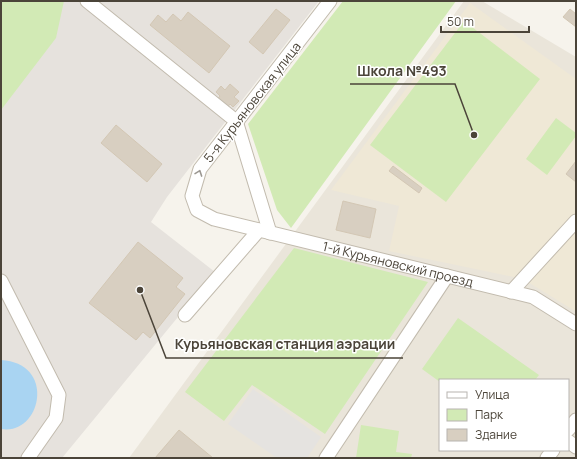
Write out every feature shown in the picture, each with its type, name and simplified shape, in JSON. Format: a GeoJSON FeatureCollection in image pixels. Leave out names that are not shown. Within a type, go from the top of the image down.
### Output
{"type":"FeatureCollection","features":[{"type":"Feature","properties":{"kind":"street"},"geometry":{"type":"LineString","coordinates":[[87,1],[236,121],[265,232],[185,315]]}},
{"type":"Feature","properties":{"kind":"street","name":"5-я Курьяновская улица"},"geometry":{"type":"LineString","coordinates":[[196,210],[192,196],[200,169],[330,1]]}},
{"type":"Feature","properties":{"kind":"street","name":"1-й Курьяновский проезд"},"geometry":{"type":"LineString","coordinates":[[196,210],[214,219],[533,297],[576,324]]}},
{"type":"Feature","properties":{"kind":"street"},"geometry":{"type":"LineString","coordinates":[[511,292],[576,221]]}},
{"type":"Feature","properties":{"kind":"street"},"geometry":{"type":"LineString","coordinates":[[326,458],[447,276]]}},
{"type":"Feature","properties":{"kind":"street"},"geometry":{"type":"LineString","coordinates":[[1,281],[59,395],[56,418],[28,458]]}},
{"type":"Feature","properties":{"kind":"street"},"geometry":{"type":"LineString","coordinates":[[569,429],[576,420]]}},
{"type":"Feature","properties":{"kind":"shaded area"},"geometry":{"type":"Polygon","coordinates":[[[1,1],[319,1],[167,197],[151,222],[215,272],[62,458],[1,458],[1,1]]]}},
{"type":"Feature","properties":{"kind":"shaded area"},"geometry":{"type":"Polygon","coordinates":[[[464,1],[482,1],[576,57],[576,458],[129,458],[464,1]]]}},
{"type":"Feature","properties":{"kind":"shaded area"},"geometry":{"type":"Polygon","coordinates":[[[470,3],[576,79],[575,311],[523,279],[389,251],[399,206],[331,190],[470,3]]]}},
{"type":"Feature","properties":{"kind":"shaded area"},"geometry":{"type":"Polygon","coordinates":[[[253,389],[321,437],[307,458],[277,458],[228,424],[253,389]]]}},
{"type":"Feature","properties":{"kind":"green space"},"geometry":{"type":"Polygon","coordinates":[[[1,1],[64,1],[56,38],[1,110],[1,1]]]}},
{"type":"Feature","properties":{"kind":"green space"},"geometry":{"type":"Polygon","coordinates":[[[343,1],[456,1],[291,228],[277,210],[248,124],[343,1]]]}},
{"type":"Feature","properties":{"kind":"green space"},"geometry":{"type":"Polygon","coordinates":[[[464,21],[540,79],[446,202],[370,145],[464,21]]]}},
{"type":"Feature","properties":{"kind":"green space"},"geometry":{"type":"Polygon","coordinates":[[[556,118],[576,133],[576,136],[547,175],[526,159],[556,118]]]}},
{"type":"Feature","properties":{"kind":"green space"},"geometry":{"type":"Polygon","coordinates":[[[294,248],[428,282],[325,434],[252,385],[224,421],[185,392],[294,248]]]}},
{"type":"Feature","properties":{"kind":"green space"},"geometry":{"type":"Polygon","coordinates":[[[458,318],[539,375],[536,379],[439,379],[439,381],[422,369],[458,318]]]}},
{"type":"Feature","properties":{"kind":"green space"},"geometry":{"type":"Polygon","coordinates":[[[361,425],[399,431],[396,452],[412,454],[411,458],[356,458],[361,425]]]}},
{"type":"Feature","properties":{"kind":"water"},"geometry":{"type":"Polygon","coordinates":[[[1,360],[19,364],[30,373],[36,385],[37,398],[33,411],[26,422],[15,428],[1,429],[1,360]]]}},
{"type":"Feature","properties":{"kind":"building"},"geometry":{"type":"Polygon","coordinates":[[[276,9],[290,20],[263,54],[249,42],[276,9]]]}},
{"type":"Feature","properties":{"kind":"building"},"geometry":{"type":"Polygon","coordinates":[[[570,9],[576,14],[576,27],[563,17],[570,9]]]}},
{"type":"Feature","properties":{"kind":"building"},"geometry":{"type":"Polygon","coordinates":[[[188,12],[230,46],[209,73],[150,25],[158,15],[166,22],[173,14],[181,21],[188,12]]]}},
{"type":"Feature","properties":{"kind":"building"},"geometry":{"type":"Polygon","coordinates":[[[230,84],[239,92],[234,97],[239,101],[233,107],[230,104],[225,110],[215,102],[220,96],[216,92],[221,86],[225,90],[230,84]]]}},
{"type":"Feature","properties":{"kind":"building"},"geometry":{"type":"Polygon","coordinates":[[[116,125],[162,164],[147,182],[101,143],[116,125]]]}},
{"type":"Feature","properties":{"kind":"building"},"geometry":{"type":"Polygon","coordinates":[[[576,161],[576,182],[566,174],[576,161]]]}},
{"type":"Feature","properties":{"kind":"building"},"geometry":{"type":"Polygon","coordinates":[[[393,166],[422,188],[419,193],[389,171],[393,166]]]}},
{"type":"Feature","properties":{"kind":"building"},"geometry":{"type":"Polygon","coordinates":[[[343,201],[376,209],[370,238],[336,230],[343,201]]]}},
{"type":"Feature","properties":{"kind":"building"},"geometry":{"type":"Polygon","coordinates":[[[138,242],[183,278],[176,287],[185,294],[150,338],[143,332],[136,340],[89,303],[138,242]]]}},
{"type":"Feature","properties":{"kind":"building"},"geometry":{"type":"Polygon","coordinates":[[[179,430],[213,458],[155,458],[179,430]]]}},
{"type":"Feature","properties":{"kind":"place","name":"Школа №493"},"geometry":{"type":"Point","coordinates":[474,135]}},
{"type":"Feature","properties":{"kind":"place","name":"Курьяновская станция аэрации"},"geometry":{"type":"Point","coordinates":[140,290]}}]}
